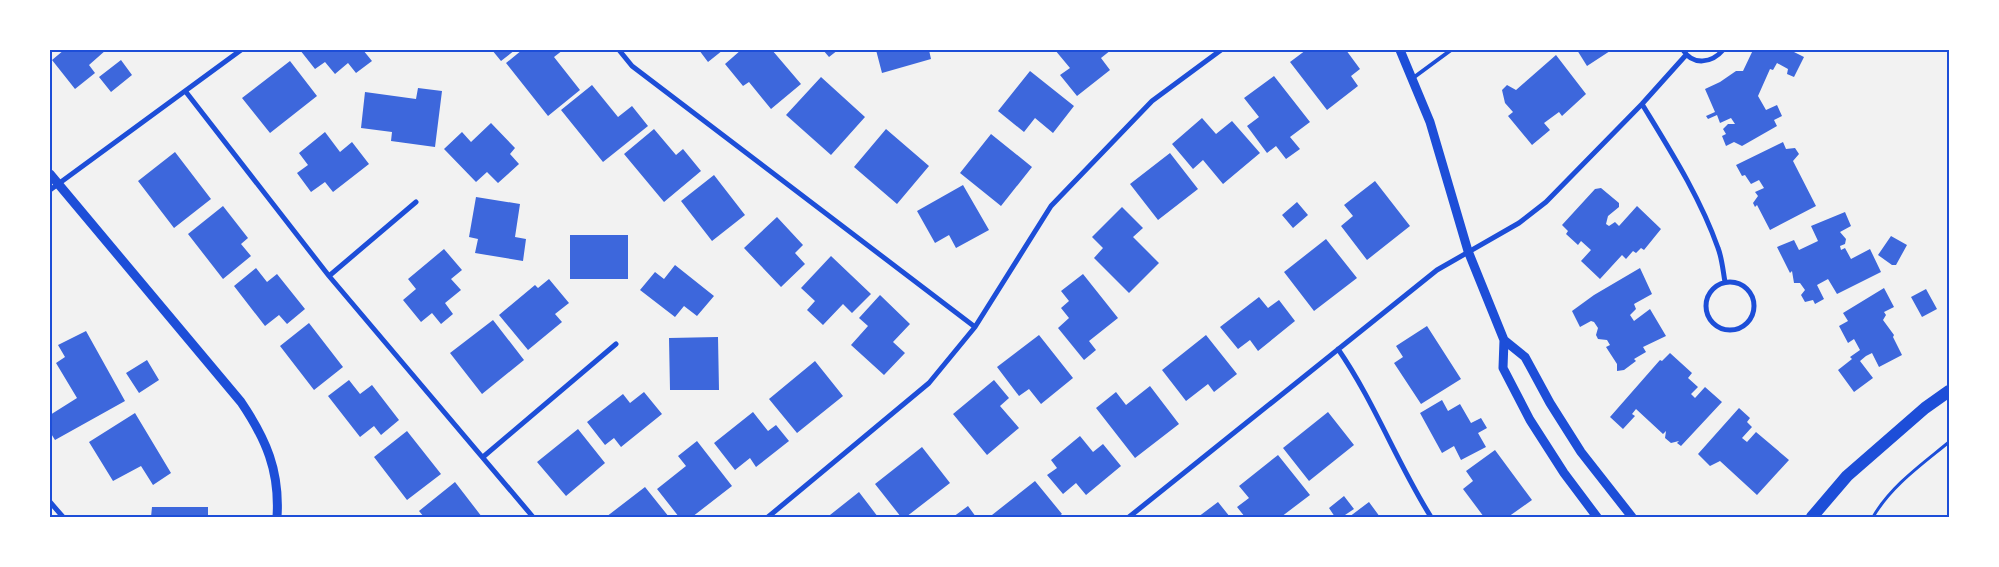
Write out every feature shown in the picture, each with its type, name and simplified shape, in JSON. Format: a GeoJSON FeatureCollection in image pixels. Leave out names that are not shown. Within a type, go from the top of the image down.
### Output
{"type":"FeatureCollection","features":[{"type":"Feature","properties":{"kind":"main road"},"geometry":{"type":"LineString","coordinates":[[1812,517],[1846,476],[1925,408],[1949,391]]}},
{"type":"Feature","properties":{"kind":"street"},"geometry":{"type":"LineString","coordinates":[[50,190],[241,50]]}},
{"type":"Feature","properties":{"kind":"street"},"geometry":{"type":"LineString","coordinates":[[619,50],[632,66],[975,327]]}},
{"type":"Feature","properties":{"kind":"street"},"geometry":{"type":"LineString","coordinates":[[768,517],[929,383],[975,327],[1051,206],[1152,101],[1221,50]]}},
{"type":"Feature","properties":{"kind":"street"},"geometry":{"type":"LineString","coordinates":[[1400,50],[1413,78],[1432,129],[1468,251],[1504,340],[1503,368],[1530,420],[1564,473],[1596,517]]}},
{"type":"Feature","properties":{"kind":"street"},"geometry":{"type":"LineString","coordinates":[[1129,517],[1438,270],[1519,223],[1546,202],[1642,104],[1684,52],[1702,62],[1710,60],[1723,50]]}},
{"type":"Feature","properties":{"kind":"street"},"geometry":{"type":"LineString","coordinates":[[186,92],[329,276],[534,517]]}},
{"type":"Feature","properties":{"kind":"street"},"geometry":{"type":"LineString","coordinates":[[1642,104],[1670,150],[1719,249],[1725,282]]}},
{"type":"Feature","properties":{"kind":"street"},"geometry":{"type":"LineString","coordinates":[[50,174],[240,402],[257,427],[270,452],[275,480],[277,517]]}},
{"type":"Feature","properties":{"kind":"street"},"geometry":{"type":"LineString","coordinates":[[329,276],[416,202]]}},
{"type":"Feature","properties":{"kind":"street"},"geometry":{"type":"LineString","coordinates":[[1725,282],[1742,285],[1753,299],[1752,316],[1739,328],[1721,328],[1714,324],[1706,308],[1706,299],[1710,291],[1725,282]]}},
{"type":"Feature","properties":{"kind":"street"},"geometry":{"type":"LineString","coordinates":[[1504,340],[1525,357],[1550,403],[1581,452],[1632,517]]}},
{"type":"Feature","properties":{"kind":"street"},"geometry":{"type":"LineString","coordinates":[[483,457],[616,344]]}},
{"type":"Feature","properties":{"kind":"street"},"geometry":{"type":"LineString","coordinates":[[1338,349],[1360,383],[1394,452],[1431,517]]}},
{"type":"Feature","properties":{"kind":"street"},"geometry":{"type":"LineString","coordinates":[[50,502],[63,517]]}},
{"type":"Feature","properties":{"kind":"lane"},"geometry":{"type":"LineString","coordinates":[[1413,78],[1451,50]]}},
{"type":"Feature","properties":{"kind":"path"},"geometry":{"type":"LineString","coordinates":[[1873,517],[1882,501],[1905,478],[1949,442]]}},
{"type":"Feature","properties":{"kind":"building"},"geometry":{"type":"Polygon","coordinates":[[[64,50],[106,50],[89,65],[95,73],[75,89],[52,60],[64,50]]]}},
{"type":"Feature","properties":{"kind":"building"},"geometry":{"type":"Polygon","coordinates":[[[300,50],[363,50],[372,61],[356,73],[348,63],[335,74],[325,62],[315,69],[300,50]]]}},
{"type":"Feature","properties":{"kind":"building"},"geometry":{"type":"Polygon","coordinates":[[[492,50],[515,50],[501,61],[492,50]]]}},
{"type":"Feature","properties":{"kind":"building"},"geometry":{"type":"Polygon","coordinates":[[[522,50],[563,50],[554,57],[580,90],[548,116],[506,63],[522,50]]]}},
{"type":"Feature","properties":{"kind":"building"},"geometry":{"type":"Polygon","coordinates":[[[699,50],[723,50],[708,62],[699,50]]]}},
{"type":"Feature","properties":{"kind":"building"},"geometry":{"type":"Polygon","coordinates":[[[741,50],[772,50],[801,84],[771,109],[749,82],[743,86],[725,64],[741,50]]]}},
{"type":"Feature","properties":{"kind":"building"},"geometry":{"type":"Polygon","coordinates":[[[823,50],[838,50],[829,57],[823,50]]]}},
{"type":"Feature","properties":{"kind":"building"},"geometry":{"type":"Polygon","coordinates":[[[876,50],[929,50],[931,59],[882,73],[876,50]]]}},
{"type":"Feature","properties":{"kind":"building"},"geometry":{"type":"Polygon","coordinates":[[[1055,50],[1111,50],[1101,58],[1110,70],[1077,96],[1060,75],[1070,68],[1055,50]]]}},
{"type":"Feature","properties":{"kind":"building"},"geometry":{"type":"Polygon","coordinates":[[[1306,50],[1346,50],[1360,69],[1351,76],[1358,86],[1327,110],[1290,62],[1306,50]]]}},
{"type":"Feature","properties":{"kind":"building"},"geometry":{"type":"Polygon","coordinates":[[[1577,50],[1610,50],[1610,51],[1587,66],[1577,50]]]}},
{"type":"Feature","properties":{"kind":"building"},"geometry":{"type":"Polygon","coordinates":[[[1753,50],[1790,50],[1804,57],[1794,77],[1787,74],[1788,69],[1777,63],[1773,70],[1770,69],[1758,96],[1766,110],[1777,105],[1782,116],[1774,120],[1777,126],[1742,146],[1734,142],[1726,146],[1722,136],[1726,134],[1723,129],[1728,124],[1735,124],[1731,118],[1720,123],[1717,115],[1708,119],[1706,116],[1715,112],[1705,89],[1736,71],[1743,71],[1753,50]]]}},
{"type":"Feature","properties":{"kind":"building"},"geometry":{"type":"Polygon","coordinates":[[[1556,55],[1586,94],[1562,116],[1559,112],[1544,123],[1550,130],[1532,145],[1508,116],[1513,112],[1505,103],[1502,90],[1507,85],[1516,90],[1556,55]]]}},
{"type":"Feature","properties":{"kind":"building"},"geometry":{"type":"Polygon","coordinates":[[[121,60],[132,75],[111,92],[99,77],[121,60]]]}},
{"type":"Feature","properties":{"kind":"building"},"geometry":{"type":"Polygon","coordinates":[[[290,61],[317,96],[270,133],[242,98],[290,61]]]}},
{"type":"Feature","properties":{"kind":"building"},"geometry":{"type":"Polygon","coordinates":[[[1030,71],[1074,106],[1053,133],[1035,118],[1024,132],[998,111],[1030,71]]]}},
{"type":"Feature","properties":{"kind":"building"},"geometry":{"type":"Polygon","coordinates":[[[1274,76],[1310,122],[1290,137],[1300,149],[1286,159],[1276,146],[1267,153],[1247,126],[1259,117],[1244,98],[1274,76]]]}},
{"type":"Feature","properties":{"kind":"building"},"geometry":{"type":"Polygon","coordinates":[[[821,77],[865,117],[831,155],[786,115],[821,77]]]}},
{"type":"Feature","properties":{"kind":"building"},"geometry":{"type":"Polygon","coordinates":[[[592,85],[618,117],[632,106],[648,126],[603,162],[561,110],[592,85]]]}},
{"type":"Feature","properties":{"kind":"building"},"geometry":{"type":"Polygon","coordinates":[[[418,88],[442,91],[435,147],[391,141],[392,132],[361,128],[365,92],[416,99],[418,88]]]}},
{"type":"Feature","properties":{"kind":"building"},"geometry":{"type":"Polygon","coordinates":[[[1202,118],[1216,134],[1232,121],[1260,153],[1223,184],[1203,160],[1193,169],[1172,144],[1202,118]]]}},
{"type":"Feature","properties":{"kind":"building"},"geometry":{"type":"Polygon","coordinates":[[[491,123],[515,148],[510,154],[519,164],[498,183],[487,172],[476,182],[444,149],[462,132],[471,142],[491,123]]]}},
{"type":"Feature","properties":{"kind":"building"},"geometry":{"type":"Polygon","coordinates":[[[654,129],[676,155],[683,149],[701,171],[664,202],[624,154],[654,129]]]}},
{"type":"Feature","properties":{"kind":"building"},"geometry":{"type":"Polygon","coordinates":[[[886,129],[929,166],[897,204],[854,167],[886,129]]]}},
{"type":"Feature","properties":{"kind":"building"},"geometry":{"type":"Polygon","coordinates":[[[325,132],[340,152],[352,142],[369,164],[333,192],[325,182],[311,192],[297,173],[308,165],[299,153],[325,132]]]}},
{"type":"Feature","properties":{"kind":"building"},"geometry":{"type":"Polygon","coordinates":[[[991,134],[1032,167],[1001,206],[960,173],[991,134]]]}},
{"type":"Feature","properties":{"kind":"building"},"geometry":{"type":"Polygon","coordinates":[[[1783,142],[1786,149],[1795,148],[1799,154],[1793,161],[1816,206],[1770,230],[1757,205],[1755,207],[1753,203],[1758,196],[1755,192],[1764,188],[1759,180],[1751,184],[1745,175],[1742,176],[1736,165],[1783,142]]]}},
{"type":"Feature","properties":{"kind":"building"},"geometry":{"type":"Polygon","coordinates":[[[175,152],[211,199],[174,228],[138,181],[175,152]]]}},
{"type":"Feature","properties":{"kind":"building"},"geometry":{"type":"Polygon","coordinates":[[[1170,153],[1198,189],[1158,220],[1130,184],[1170,153]]]}},
{"type":"Feature","properties":{"kind":"building"},"geometry":{"type":"Polygon","coordinates":[[[714,175],[745,215],[712,241],[681,201],[714,175]]]}},
{"type":"Feature","properties":{"kind":"building"},"geometry":{"type":"Polygon","coordinates":[[[1375,181],[1410,226],[1367,260],[1341,226],[1353,216],[1344,205],[1375,181]]]}},
{"type":"Feature","properties":{"kind":"building"},"geometry":{"type":"Polygon","coordinates":[[[963,185],[989,230],[956,248],[949,235],[935,243],[917,211],[963,185]]]}},
{"type":"Feature","properties":{"kind":"building"},"geometry":{"type":"Polygon","coordinates":[[[1601,188],[1619,203],[1619,207],[1608,216],[1606,224],[1609,226],[1615,222],[1619,226],[1637,206],[1661,229],[1644,250],[1641,248],[1636,253],[1633,251],[1626,259],[1622,255],[1600,279],[1581,261],[1591,250],[1581,241],[1578,245],[1566,234],[1568,231],[1562,225],[1595,189],[1601,188]]]}},
{"type":"Feature","properties":{"kind":"building"},"geometry":{"type":"Polygon","coordinates":[[[476,197],[520,204],[515,237],[526,239],[523,261],[475,253],[478,239],[469,237],[476,197]]]}},
{"type":"Feature","properties":{"kind":"building"},"geometry":{"type":"Polygon","coordinates":[[[1297,202],[1308,215],[1293,228],[1282,215],[1297,202]]]}},
{"type":"Feature","properties":{"kind":"building"},"geometry":{"type":"Polygon","coordinates":[[[223,206],[248,238],[241,244],[251,256],[223,279],[188,234],[223,206]]]}},
{"type":"Feature","properties":{"kind":"building"},"geometry":{"type":"Polygon","coordinates":[[[1122,207],[1143,228],[1133,237],[1159,263],[1129,293],[1094,258],[1103,248],[1092,237],[1122,207]]]}},
{"type":"Feature","properties":{"kind":"building"},"geometry":{"type":"Polygon","coordinates":[[[1845,212],[1851,226],[1840,232],[1846,239],[1845,244],[1840,246],[1841,250],[1845,248],[1851,259],[1870,249],[1881,272],[1837,294],[1828,279],[1817,285],[1824,299],[1815,304],[1813,300],[1805,302],[1801,295],[1805,290],[1800,283],[1794,283],[1792,271],[1790,273],[1777,247],[1794,240],[1799,250],[1818,241],[1811,226],[1845,212]]]}},
{"type":"Feature","properties":{"kind":"building"},"geometry":{"type":"Polygon","coordinates":[[[777,217],[803,245],[795,253],[805,264],[781,287],[744,248],[777,217]]]}},
{"type":"Feature","properties":{"kind":"building"},"geometry":{"type":"Polygon","coordinates":[[[570,235],[628,235],[628,279],[570,279],[570,235]]]}},
{"type":"Feature","properties":{"kind":"building"},"geometry":{"type":"Polygon","coordinates":[[[1891,236],[1907,245],[1896,265],[1892,265],[1878,255],[1891,236]]]}},
{"type":"Feature","properties":{"kind":"building"},"geometry":{"type":"Polygon","coordinates":[[[1326,239],[1357,278],[1314,311],[1284,272],[1326,239]]]}},
{"type":"Feature","properties":{"kind":"building"},"geometry":{"type":"Polygon","coordinates":[[[444,249],[462,270],[451,279],[461,290],[445,303],[453,314],[441,324],[432,313],[421,322],[403,300],[416,289],[408,279],[444,249]]]}},
{"type":"Feature","properties":{"kind":"building"},"geometry":{"type":"Polygon","coordinates":[[[831,256],[871,294],[852,313],[843,304],[823,325],[807,310],[815,301],[801,288],[831,256]]]}},
{"type":"Feature","properties":{"kind":"building"},"geometry":{"type":"Polygon","coordinates":[[[675,265],[714,296],[697,316],[684,306],[675,317],[640,290],[655,272],[664,279],[675,265]]]}},
{"type":"Feature","properties":{"kind":"building"},"geometry":{"type":"Polygon","coordinates":[[[256,268],[267,282],[277,274],[305,309],[287,324],[279,315],[265,326],[234,286],[256,268]]]}},
{"type":"Feature","properties":{"kind":"building"},"geometry":{"type":"Polygon","coordinates":[[[1640,268],[1652,294],[1634,304],[1636,309],[1630,315],[1634,321],[1650,309],[1666,336],[1643,347],[1646,352],[1634,359],[1636,361],[1624,370],[1617,371],[1617,364],[1606,347],[1610,345],[1607,340],[1598,339],[1596,335],[1598,328],[1594,322],[1591,321],[1580,327],[1572,311],[1594,295],[1640,268]]]}},
{"type":"Feature","properties":{"kind":"building"},"geometry":{"type":"Polygon","coordinates":[[[1083,274],[1118,318],[1089,341],[1096,350],[1084,360],[1058,328],[1069,318],[1061,308],[1069,301],[1061,291],[1083,274]]]}},
{"type":"Feature","properties":{"kind":"building"},"geometry":{"type":"Polygon","coordinates":[[[549,279],[569,303],[555,314],[562,322],[528,350],[499,315],[535,285],[538,288],[549,279]]]}},
{"type":"Feature","properties":{"kind":"building"},"geometry":{"type":"Polygon","coordinates":[[[1884,288],[1894,307],[1884,312],[1886,315],[1883,320],[1894,335],[1893,337],[1902,355],[1879,367],[1872,353],[1866,356],[1860,361],[1873,378],[1854,392],[1838,370],[1852,359],[1850,357],[1860,350],[1854,339],[1848,343],[1839,326],[1848,321],[1843,313],[1884,288]]]}},
{"type":"Feature","properties":{"kind":"building"},"geometry":{"type":"Polygon","coordinates":[[[1926,289],[1937,309],[1922,317],[1911,297],[1926,289]]]}},
{"type":"Feature","properties":{"kind":"building"},"geometry":{"type":"Polygon","coordinates":[[[880,295],[910,324],[893,342],[905,353],[884,375],[851,345],[868,326],[859,318],[880,295]]]}},
{"type":"Feature","properties":{"kind":"building"},"geometry":{"type":"Polygon","coordinates":[[[1259,297],[1268,308],[1279,300],[1295,321],[1258,351],[1250,340],[1238,349],[1220,327],[1259,297]]]}},
{"type":"Feature","properties":{"kind":"building"},"geometry":{"type":"Polygon","coordinates":[[[493,320],[524,360],[482,394],[450,353],[493,320]]]}},
{"type":"Feature","properties":{"kind":"building"},"geometry":{"type":"Polygon","coordinates":[[[309,323],[343,367],[314,390],[280,346],[309,323]]]}},
{"type":"Feature","properties":{"kind":"building"},"geometry":{"type":"Polygon","coordinates":[[[1427,326],[1461,379],[1421,404],[1394,363],[1403,357],[1396,346],[1427,326]]]}},
{"type":"Feature","properties":{"kind":"building"},"geometry":{"type":"Polygon","coordinates":[[[86,331],[125,401],[55,440],[50,432],[50,415],[77,398],[56,363],[65,357],[58,345],[86,331]]]}},
{"type":"Feature","properties":{"kind":"building"},"geometry":{"type":"Polygon","coordinates":[[[1039,335],[1073,378],[1041,404],[1029,389],[1019,396],[997,367],[1039,335]]]}},
{"type":"Feature","properties":{"kind":"building"},"geometry":{"type":"Polygon","coordinates":[[[1206,335],[1237,374],[1214,392],[1208,384],[1186,401],[1162,370],[1206,335]]]}},
{"type":"Feature","properties":{"kind":"building"},"geometry":{"type":"Polygon","coordinates":[[[718,337],[719,390],[670,390],[669,338],[718,337]]]}},
{"type":"Feature","properties":{"kind":"building"},"geometry":{"type":"Polygon","coordinates":[[[1670,353],[1692,373],[1688,378],[1698,387],[1691,394],[1695,398],[1705,387],[1722,402],[1681,446],[1677,443],[1679,441],[1671,443],[1665,438],[1666,431],[1663,434],[1636,409],[1632,414],[1635,416],[1623,429],[1610,417],[1660,360],[1662,361],[1670,353]]]}},
{"type":"Feature","properties":{"kind":"building"},"geometry":{"type":"Polygon","coordinates":[[[147,360],[159,380],[139,393],[126,373],[147,360]]]}},
{"type":"Feature","properties":{"kind":"building"},"geometry":{"type":"Polygon","coordinates":[[[815,361],[843,396],[797,433],[769,399],[815,361]]]}},
{"type":"Feature","properties":{"kind":"building"},"geometry":{"type":"Polygon","coordinates":[[[349,380],[360,394],[372,385],[399,420],[381,435],[374,426],[360,437],[328,396],[349,380]]]}},
{"type":"Feature","properties":{"kind":"building"},"geometry":{"type":"Polygon","coordinates":[[[994,380],[1009,398],[1000,406],[1019,428],[987,455],[953,414],[994,380]]]}},
{"type":"Feature","properties":{"kind":"building"},"geometry":{"type":"Polygon","coordinates":[[[1150,386],[1179,424],[1135,458],[1096,408],[1116,392],[1126,405],[1150,386]]]}},
{"type":"Feature","properties":{"kind":"building"},"geometry":{"type":"Polygon","coordinates":[[[644,392],[662,414],[621,447],[614,438],[605,445],[587,422],[623,394],[630,403],[644,392]]]}},
{"type":"Feature","properties":{"kind":"building"},"geometry":{"type":"Polygon","coordinates":[[[1442,400],[1448,411],[1460,404],[1471,423],[1481,418],[1487,428],[1478,433],[1486,447],[1461,460],[1454,446],[1442,453],[1420,413],[1442,400]]]}},
{"type":"Feature","properties":{"kind":"building"},"geometry":{"type":"Polygon","coordinates":[[[1739,408],[1750,418],[1747,422],[1752,427],[1742,438],[1747,442],[1756,432],[1789,460],[1757,495],[1720,461],[1710,466],[1698,454],[1739,408]]]}},
{"type":"Feature","properties":{"kind":"building"},"geometry":{"type":"Polygon","coordinates":[[[753,412],[768,431],[776,425],[789,441],[756,467],[750,458],[735,470],[714,443],[753,412]]]}},
{"type":"Feature","properties":{"kind":"building"},"geometry":{"type":"Polygon","coordinates":[[[1328,412],[1354,445],[1309,481],[1283,448],[1328,412]]]}},
{"type":"Feature","properties":{"kind":"building"},"geometry":{"type":"Polygon","coordinates":[[[135,413],[171,473],[153,485],[141,466],[113,481],[89,442],[135,413]]]}},
{"type":"Feature","properties":{"kind":"building"},"geometry":{"type":"Polygon","coordinates":[[[578,429],[605,463],[566,496],[537,462],[578,429]]]}},
{"type":"Feature","properties":{"kind":"building"},"geometry":{"type":"Polygon","coordinates":[[[407,431],[441,474],[407,500],[374,457],[407,431]]]}},
{"type":"Feature","properties":{"kind":"building"},"geometry":{"type":"Polygon","coordinates":[[[1080,436],[1093,452],[1103,444],[1121,466],[1086,495],[1076,483],[1063,494],[1047,475],[1057,468],[1051,460],[1080,436]]]}},
{"type":"Feature","properties":{"kind":"building"},"geometry":{"type":"Polygon","coordinates":[[[697,441],[732,486],[692,517],[679,517],[657,489],[686,466],[678,456],[697,441]]]}},
{"type":"Feature","properties":{"kind":"building"},"geometry":{"type":"Polygon","coordinates":[[[922,447],[950,483],[906,517],[901,517],[875,484],[922,447]]]}},
{"type":"Feature","properties":{"kind":"building"},"geometry":{"type":"Polygon","coordinates":[[[1495,450],[1532,500],[1508,517],[1484,517],[1463,489],[1473,481],[1466,471],[1495,450]]]}},
{"type":"Feature","properties":{"kind":"building"},"geometry":{"type":"Polygon","coordinates":[[[1278,455],[1310,495],[1281,517],[1245,517],[1237,507],[1249,498],[1239,486],[1278,455]]]}},
{"type":"Feature","properties":{"kind":"building"},"geometry":{"type":"Polygon","coordinates":[[[1035,481],[1062,514],[1058,517],[994,517],[992,515],[1035,481]]]}},
{"type":"Feature","properties":{"kind":"building"},"geometry":{"type":"Polygon","coordinates":[[[455,482],[482,517],[424,517],[419,511],[455,482]]]}},
{"type":"Feature","properties":{"kind":"building"},"geometry":{"type":"Polygon","coordinates":[[[645,487],[669,517],[606,517],[645,487]]]}},
{"type":"Feature","properties":{"kind":"building"},"geometry":{"type":"Polygon","coordinates":[[[859,492],[878,517],[831,517],[830,515],[859,492]]]}},
{"type":"Feature","properties":{"kind":"building"},"geometry":{"type":"Polygon","coordinates":[[[1344,496],[1354,509],[1342,517],[1335,517],[1329,508],[1344,496]]]}},
{"type":"Feature","properties":{"kind":"building"},"geometry":{"type":"Polygon","coordinates":[[[1218,502],[1230,517],[1198,517],[1218,502]]]}},
{"type":"Feature","properties":{"kind":"building"},"geometry":{"type":"Polygon","coordinates":[[[1369,502],[1380,517],[1349,517],[1369,502]]]}},
{"type":"Feature","properties":{"kind":"building"},"geometry":{"type":"Polygon","coordinates":[[[968,506],[976,517],[953,517],[968,506]]]}},
{"type":"Feature","properties":{"kind":"building"},"geometry":{"type":"Polygon","coordinates":[[[152,507],[208,507],[208,517],[151,517],[152,507]]]}}]}
